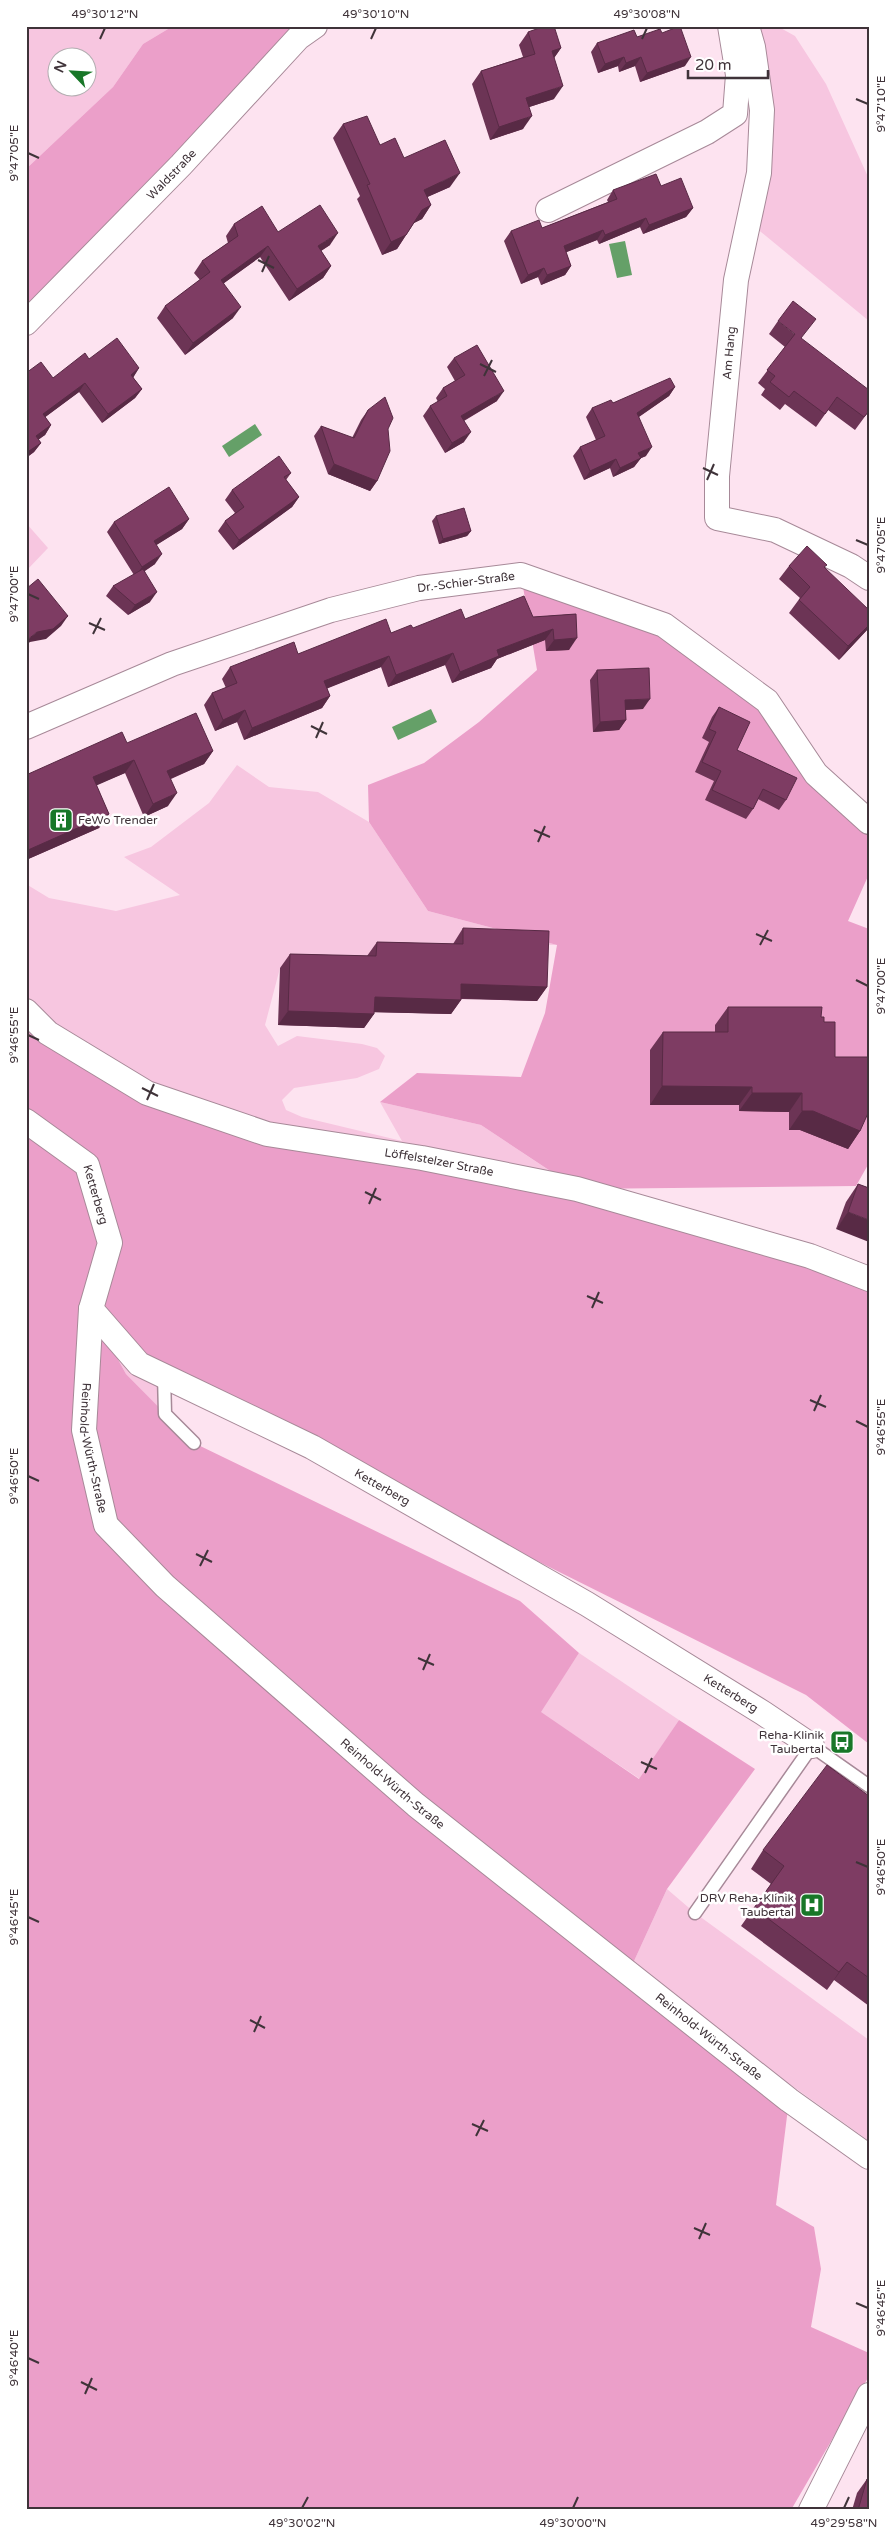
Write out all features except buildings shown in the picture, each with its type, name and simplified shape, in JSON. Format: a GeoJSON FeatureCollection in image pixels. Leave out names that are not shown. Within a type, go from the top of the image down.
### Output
{"type":"FeatureCollection","features":[{"type":"Feature","properties":{"kind":"street","name":"Waldstraße"},"geometry":{"type":"LineString","coordinates":[[26,323],[181,165],[298,38],[315,26]]}},
{"type":"Feature","properties":{"kind":"street"},"geometry":{"type":"LineString","coordinates":[[548,210],[707,132],[735,114],[738,75],[730,26]]}},
{"type":"Feature","properties":{"kind":"street","name":"Am Hang"},"geometry":{"type":"LineString","coordinates":[[747,26],[753,46],[762,110],[759,174],[736,280],[717,476],[717,518],[775,530],[850,566],[869,578]]}},
{"type":"Feature","properties":{"kind":"street","name":"Dr.-Schier-Straße"},"geometry":{"type":"LineString","coordinates":[[26,727],[172,664],[331,610],[419,588],[521,576],[664,624],[768,701],[816,774],[869,822]]}},
{"type":"Feature","properties":{"kind":"street","name":"Löffelstelzer Straße"},"geometry":{"type":"LineString","coordinates":[[26,1011],[48,1033],[147,1093],[267,1134],[422,1158],[577,1189],[810,1256],[869,1279]]}},
{"type":"Feature","properties":{"kind":"street","name":"Ketterberg"},"geometry":{"type":"LineString","coordinates":[[26,1121],[87,1165],[110,1243],[91,1309],[139,1364],[312,1447],[587,1604],[763,1713],[812,1746]]}},
{"type":"Feature","properties":{"kind":"street","name":"Reinhold-Würth-Straße"},"geometry":{"type":"LineString","coordinates":[[91,1309],[84,1430],[106,1525],[165,1586],[416,1805],[788,2100],[869,2157]]}},
{"type":"Feature","properties":{"kind":"street"},"geometry":{"type":"LineString","coordinates":[[811,2510],[869,2395]]}},
{"type":"Feature","properties":{"kind":"lane"},"geometry":{"type":"LineString","coordinates":[[164,1375],[165,1414],[194,1443]]}},
{"type":"Feature","properties":{"kind":"lane"},"geometry":{"type":"LineString","coordinates":[[695,1913],[812,1746]]}},
{"type":"Feature","properties":{"kind":"lane","name":"Ketterberg"},"geometry":{"type":"LineString","coordinates":[[812,1746],[869,1786]]}},
{"type":"Feature","properties":{"kind":"shaded area"},"geometry":{"type":"Polygon","coordinates":[[[26,26],[173,26],[143,44],[113,87],[26,169],[26,26]]]}},
{"type":"Feature","properties":{"kind":"shaded area"},"geometry":{"type":"Polygon","coordinates":[[[173,26],[289,26],[298,38],[26,323],[26,169],[113,87],[143,44],[173,26]]]}},
{"type":"Feature","properties":{"kind":"shaded area"},"geometry":{"type":"Polygon","coordinates":[[[747,26],[777,26],[795,36],[826,84],[869,179],[869,321],[749,222],[759,173],[747,26]]]}},
{"type":"Feature","properties":{"kind":"shaded area"},"geometry":{"type":"Polygon","coordinates":[[[625,241],[632,275],[617,278],[609,244],[625,241]]]}},
{"type":"Feature","properties":{"kind":"shaded area"},"geometry":{"type":"Polygon","coordinates":[[[255,424],[262,435],[229,457],[222,446],[255,424]]]}},
{"type":"Feature","properties":{"kind":"shaded area"},"geometry":{"type":"Polygon","coordinates":[[[26,523],[48,548],[26,571],[26,523]]]}},
{"type":"Feature","properties":{"kind":"shaded area"},"geometry":{"type":"Polygon","coordinates":[[[521,575],[664,625],[767,701],[869,822],[869,874],[848,921],[869,929],[869,1163],[856,1186],[580,1189],[869,1279],[869,1744],[806,1695],[164,1375],[92,1312],[126,1374],[194,1443],[520,1601],[579,1653],[541,1712],[639,1779],[679,1720],[755,1769],[667,1889],[629,1972],[789,2100],[776,2205],[814,2227],[821,2269],[811,2327],[869,2353],[869,2376],[791,2510],[26,2510],[26,1011],[147,1093],[267,1134],[576,1188],[481,1125],[380,1102],[417,1073],[521,1077],[545,1013],[557,945],[428,911],[369,822],[368,785],[424,763],[479,722],[537,670],[521,575]]]}},
{"type":"Feature","properties":{"kind":"shaded area"},"geometry":{"type":"Polygon","coordinates":[[[431,709],[437,722],[398,740],[392,727],[431,709]]]}},
{"type":"Feature","properties":{"kind":"shaded area"},"geometry":{"type":"Polygon","coordinates":[[[237,765],[269,787],[318,792],[369,822],[428,911],[557,945],[453,943],[453,958],[367,956],[280,968],[265,1025],[278,1046],[297,1036],[362,1044],[377,1048],[385,1056],[379,1069],[357,1078],[294,1088],[282,1100],[286,1110],[302,1117],[402,1141],[380,1102],[481,1125],[577,1189],[267,1134],[147,1093],[26,1011],[26,884],[49,898],[116,911],[180,895],[124,857],[151,847],[209,803],[237,765]]]}},
{"type":"Feature","properties":{"kind":"shaded area"},"geometry":{"type":"Polygon","coordinates":[[[91,1309],[164,1375],[165,1414],[126,1374],[91,1309]]]}},
{"type":"Feature","properties":{"kind":"shaded area"},"geometry":{"type":"Polygon","coordinates":[[[579,1653],[679,1720],[640,1779],[540,1712],[579,1653]]]}},
{"type":"Feature","properties":{"kind":"shaded area"},"geometry":{"type":"Polygon","coordinates":[[[667,1889],[695,1913],[869,2040],[869,2141],[791,2085],[789,2100],[629,1972],[667,1889]]]}},
{"type":"Feature","properties":{"kind":"place","name":"FeWo Trender"},"geometry":{"type":"Point","coordinates":[61,820]}},
{"type":"Feature","properties":{"kind":"place","name":"Reha-Klinik Taubertal"},"geometry":{"type":"Point","coordinates":[842,1742]}},
{"type":"Feature","properties":{"kind":"place","name":"DRV Reha-Klinik Taubertal"},"geometry":{"type":"Point","coordinates":[812,1905]}}]}
